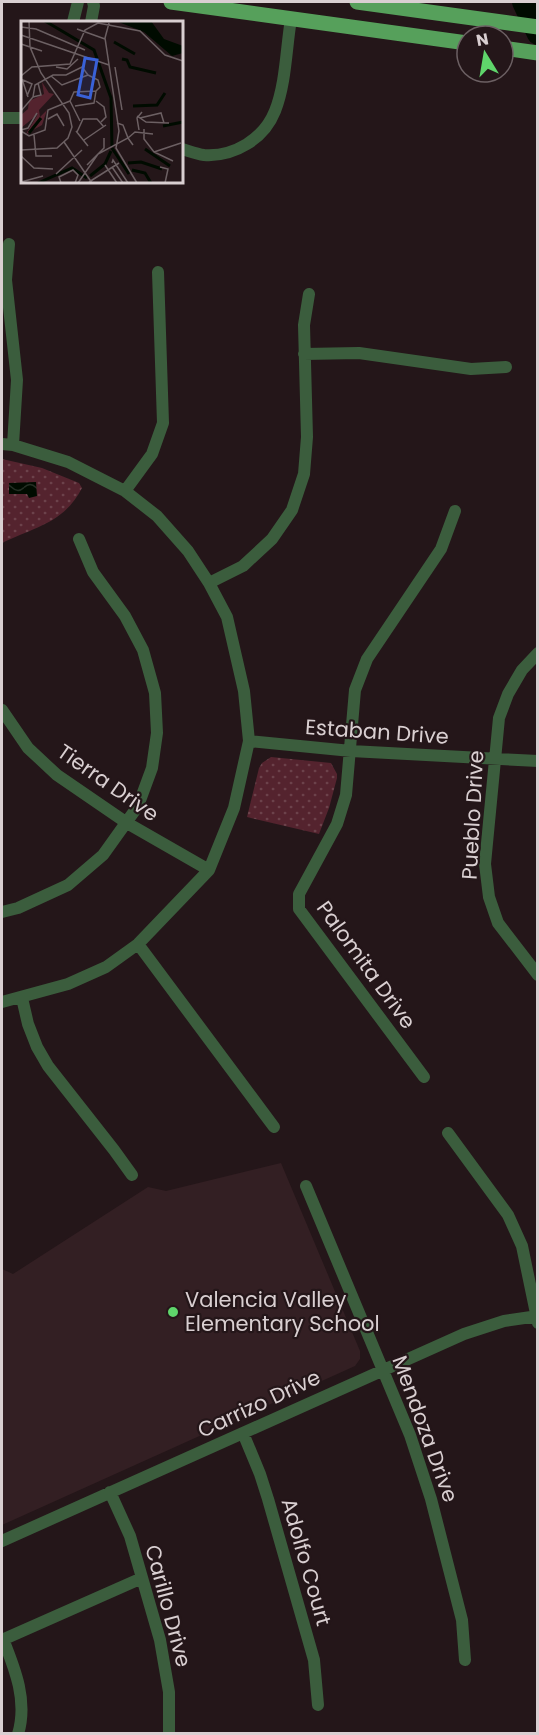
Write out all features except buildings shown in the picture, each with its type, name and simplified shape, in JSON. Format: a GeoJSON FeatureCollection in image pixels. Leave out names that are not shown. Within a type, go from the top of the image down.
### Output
{"type":"FeatureCollection","features":[{"type":"Feature","properties":{"kind":"main road"},"geometry":{"type":"LineString","coordinates":[[171,2],[455,41]]}},
{"type":"Feature","properties":{"kind":"main road"},"geometry":{"type":"LineString","coordinates":[[357,2],[537,27]]}},
{"type":"Feature","properties":{"kind":"main road"},"geometry":{"type":"LineString","coordinates":[[515,50],[537,53]]}},
{"type":"Feature","properties":{"kind":"street"},"geometry":{"type":"LineString","coordinates":[[74,21],[78,2]]}},
{"type":"Feature","properties":{"kind":"street"},"geometry":{"type":"LineString","coordinates":[[92,21],[93,2]]}},
{"type":"Feature","properties":{"kind":"street"},"geometry":{"type":"LineString","coordinates":[[183,149],[203,155],[222,154],[241,148],[261,133],[274,113],[279,97],[291,19]]}},
{"type":"Feature","properties":{"kind":"street"},"geometry":{"type":"LineString","coordinates":[[2,117],[21,118]]}},
{"type":"Feature","properties":{"kind":"street"},"geometry":{"type":"LineString","coordinates":[[2,1002],[68,984],[106,967],[138,944],[208,870],[234,808],[249,741],[244,692],[226,617],[209,583],[188,551],[157,516],[124,491],[68,462],[7,444],[17,380],[6,280],[9,244]]}},
{"type":"Feature","properties":{"kind":"street"},"geometry":{"type":"LineString","coordinates":[[124,491],[152,454],[163,423],[158,272]]}},
{"type":"Feature","properties":{"kind":"street"},"geometry":{"type":"LineString","coordinates":[[209,583],[243,566],[272,539],[292,510],[304,474],[307,437],[304,325],[309,294]]}},
{"type":"Feature","properties":{"kind":"street"},"geometry":{"type":"LineString","coordinates":[[304,354],[359,353],[471,369],[506,367]]}},
{"type":"Feature","properties":{"kind":"street","name":"Palomita Drive"},"geometry":{"type":"LineString","coordinates":[[424,1077],[299,909],[299,894],[338,824],[346,795],[355,690],[367,659],[441,549],[455,511]]}},
{"type":"Feature","properties":{"kind":"street"},"geometry":{"type":"LineString","coordinates":[[2,912],[18,908],[68,885],[103,855],[138,806],[152,768],[157,733],[155,693],[143,650],[125,616],[93,572],[79,539]]}},
{"type":"Feature","properties":{"kind":"street","name":"Pueblo Drive"},"geometry":{"type":"LineString","coordinates":[[537,653],[522,670],[508,694],[499,718],[485,864],[489,897],[498,923],[537,975]]}},
{"type":"Feature","properties":{"kind":"street","name":"Tierra Drive"},"geometry":{"type":"LineString","coordinates":[[2,710],[28,748],[57,775],[127,823],[208,870]]}},
{"type":"Feature","properties":{"kind":"street","name":"Estaban Drive"},"geometry":{"type":"LineString","coordinates":[[249,741],[351,751],[537,761]]}},
{"type":"Feature","properties":{"kind":"street"},"geometry":{"type":"LineString","coordinates":[[138,944],[274,1127]]}},
{"type":"Feature","properties":{"kind":"street"},"geometry":{"type":"LineString","coordinates":[[22,998],[28,1024],[48,1066],[132,1175]]}},
{"type":"Feature","properties":{"kind":"street"},"geometry":{"type":"LineString","coordinates":[[448,1132],[508,1215],[522,1246],[537,1318]]}},
{"type":"Feature","properties":{"kind":"street","name":"Mendoza Drive"},"geometry":{"type":"LineString","coordinates":[[306,1186],[410,1436],[431,1499],[462,1620],[465,1660]]}},
{"type":"Feature","properties":{"kind":"street","name":"Carrizo Drive"},"geometry":{"type":"LineString","coordinates":[[2,1541],[384,1369],[484,1327],[537,1318]]}},
{"type":"Feature","properties":{"kind":"street","name":"Adolfo Court"},"geometry":{"type":"LineString","coordinates":[[243,1433],[268,1499],[314,1660],[318,1704]]}},
{"type":"Feature","properties":{"kind":"street","name":"Carillo Drive"},"geometry":{"type":"LineString","coordinates":[[110,1492],[130,1536],[166,1666],[169,1692],[169,1734]]}},
{"type":"Feature","properties":{"kind":"street"},"geometry":{"type":"LineString","coordinates":[[18,1734],[22,1709],[20,1688],[2,1640],[142,1578]]}},
{"type":"Feature","properties":{"kind":"shaded area"},"geometry":{"type":"Polygon","coordinates":[[[2,459],[42,468],[79,483],[82,488],[75,500],[57,517],[2,543],[2,459]]]}},
{"type":"Feature","properties":{"kind":"shaded area"},"geometry":{"type":"Polygon","coordinates":[[[271,757],[331,763],[337,778],[319,834],[247,817],[259,768],[271,757]]]}},
{"type":"Feature","properties":{"kind":"shaded area","name":"Valencia Valley Elementary School"},"geometry":{"type":"Polygon","coordinates":[[[281,1163],[360,1351],[360,1359],[355,1366],[2,1525],[2,1269],[13,1274],[148,1187],[166,1191],[281,1163]]]}},
{"type":"Feature","properties":{"kind":"water"},"geometry":{"type":"Polygon","coordinates":[[[36,482],[37,496],[29,498],[27,494],[9,494],[9,483],[36,482]]]}},
{"type":"Feature","properties":{"kind":"waterway"},"geometry":{"type":"LineString","coordinates":[[523,2],[538,34]]}},
{"type":"Feature","properties":{"kind":"place","name":"Valencia Valley Elementary School"},"geometry":{"type":"Point","coordinates":[173,1312]}}]}
